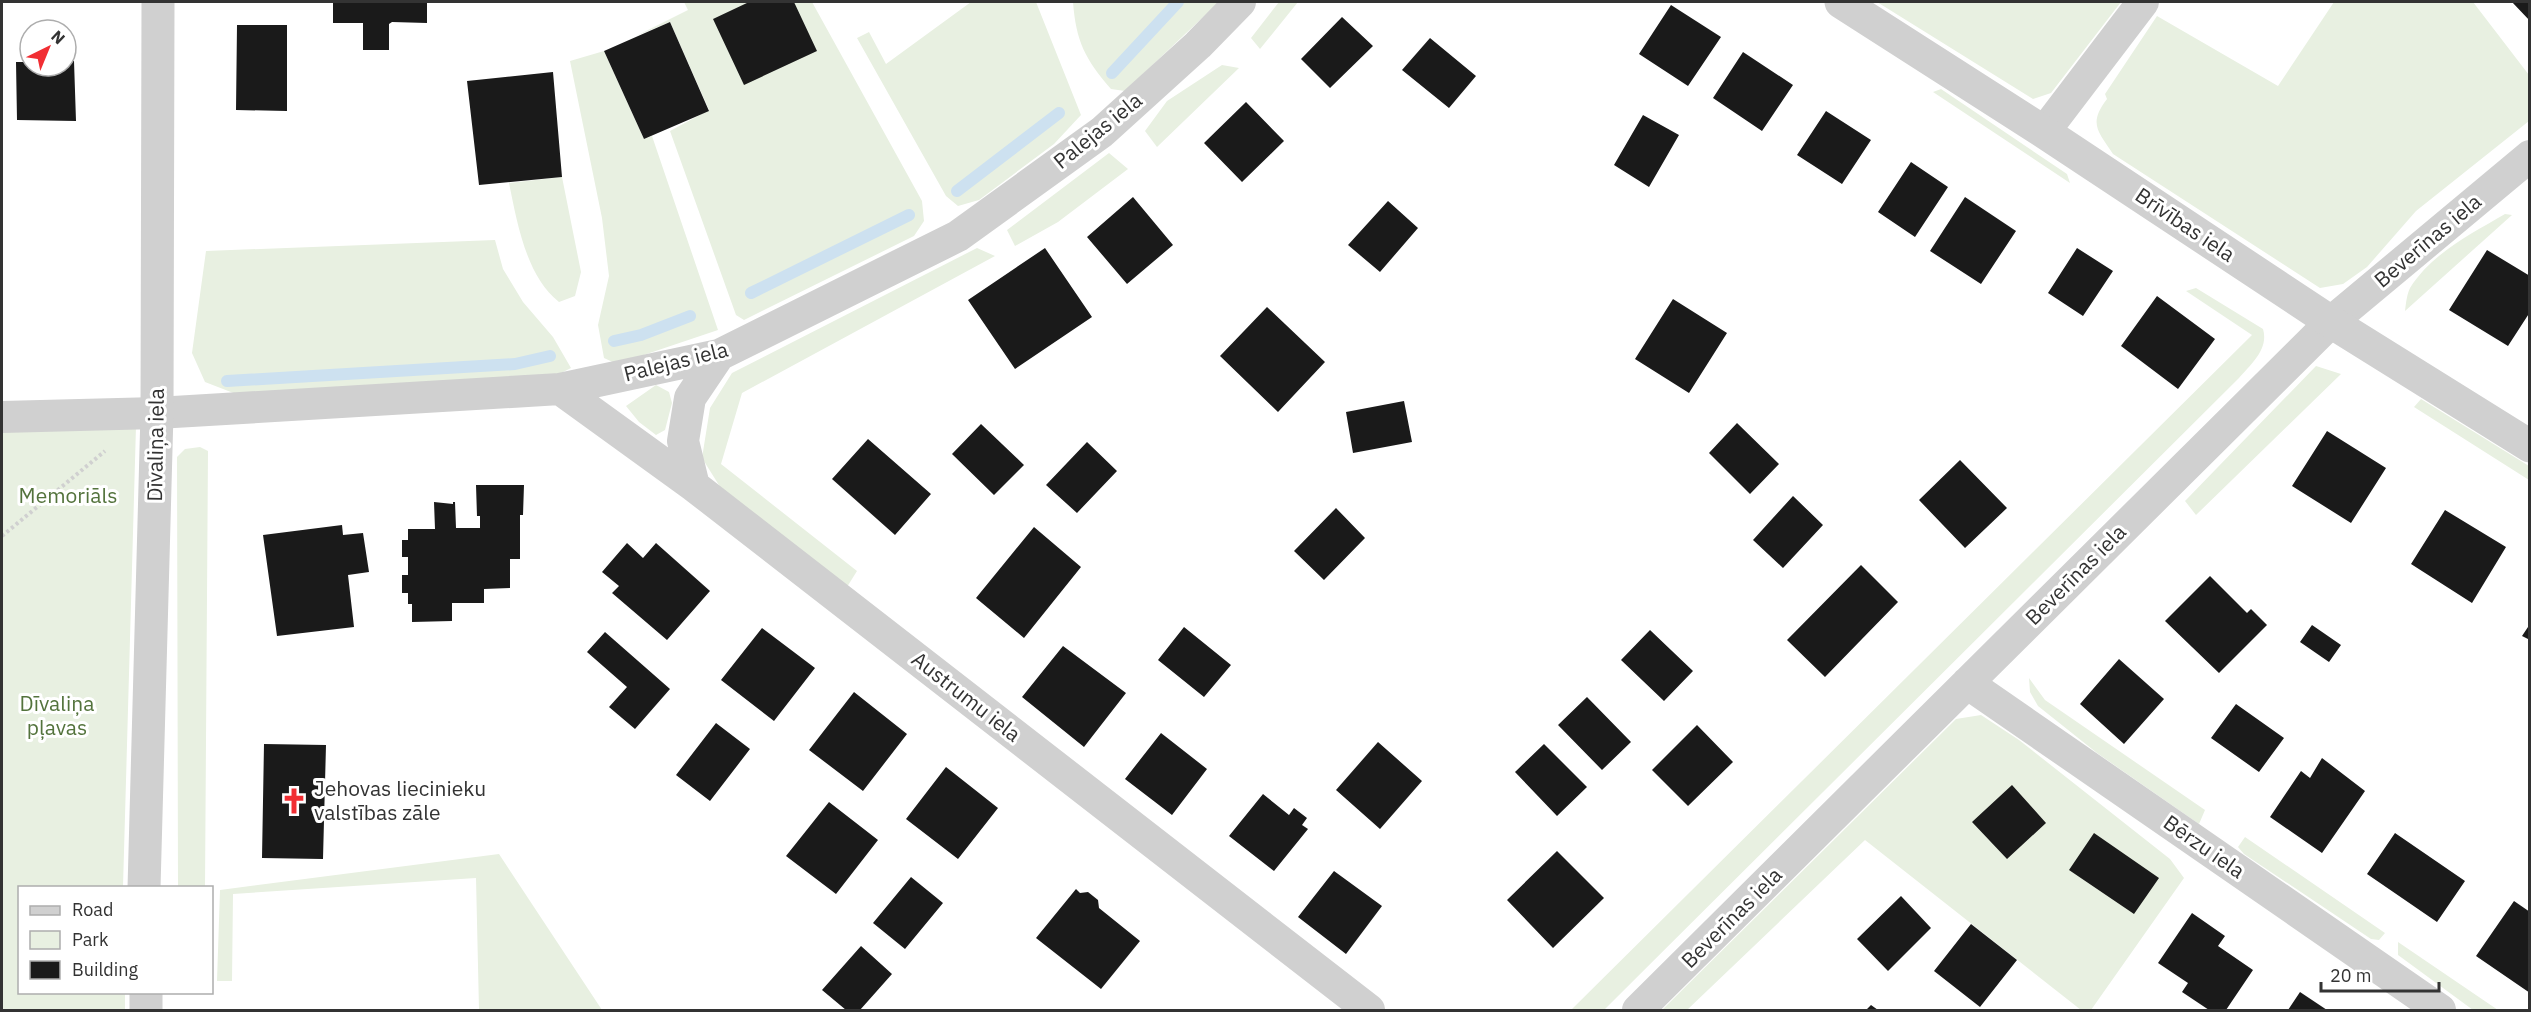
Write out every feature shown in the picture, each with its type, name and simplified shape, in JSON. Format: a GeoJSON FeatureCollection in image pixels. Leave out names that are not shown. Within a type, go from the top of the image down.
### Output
{"type":"FeatureCollection","features":[{"type":"Feature","properties":{"kind":"street","name":"Dīvaliņa iela"},"geometry":{"type":"LineString","coordinates":[[144,886],[157,413],[158,2]]}},
{"type":"Feature","properties":{"kind":"street","name":"Palejas iela"},"geometry":{"type":"LineString","coordinates":[[2,417],[157,413],[560,389],[719,355],[958,236],[1102,132],[1198,45],[1240,2]]}},
{"type":"Feature","properties":{"kind":"street","name":"Brīvības iela"},"geometry":{"type":"LineString","coordinates":[[1841,2],[2044,132],[2331,322],[2529,446]]}},
{"type":"Feature","properties":{"kind":"street"},"geometry":{"type":"LineString","coordinates":[[2044,132],[2143,2]]}},
{"type":"Feature","properties":{"kind":"street","name":"Beverīnas iela"},"geometry":{"type":"LineString","coordinates":[[1638,1011],[2331,322],[2529,156]]}},
{"type":"Feature","properties":{"kind":"street"},"geometry":{"type":"LineString","coordinates":[[694,486],[683,441],[690,398],[719,355]]}},
{"type":"Feature","properties":{"kind":"street","name":"Austrumu iela"},"geometry":{"type":"LineString","coordinates":[[560,389],[694,486],[1369,1011]]}},
{"type":"Feature","properties":{"kind":"street","name":"Bērzu iela"},"geometry":{"type":"LineString","coordinates":[[1967,684],[2440,1011]]}},
{"type":"Feature","properties":{"kind":"street"},"geometry":{"type":"LineString","coordinates":[[146,994],[146,1011]]}},
{"type":"Feature","properties":{"kind":"path"},"geometry":{"type":"LineString","coordinates":[[2,536],[109,448]]}},
{"type":"Feature","properties":{"kind":"green space"},"geometry":{"type":"Polygon","coordinates":[[[684,2],[812,2],[922,201],[924,221],[914,236],[744,320],[736,315],[670,131],[709,110],[670,22],[636,36],[688,10],[684,2]]]}},
{"type":"Feature","properties":{"kind":"green space"},"geometry":{"type":"Polygon","coordinates":[[[971,2],[1036,2],[1081,115],[1054,144],[979,200],[958,206],[946,196],[857,38],[869,32],[886,64],[971,2]]]}},
{"type":"Feature","properties":{"kind":"green space"},"geometry":{"type":"Polygon","coordinates":[[[1073,2],[1219,2],[1125,91],[1111,89],[1088,59],[1079,39],[1073,2]]]}},
{"type":"Feature","properties":{"kind":"green space"},"geometry":{"type":"Polygon","coordinates":[[[1279,2],[1298,2],[1260,49],[1251,38],[1279,2]]]}},
{"type":"Feature","properties":{"kind":"green space"},"geometry":{"type":"Polygon","coordinates":[[[1877,2],[2121,2],[2051,93],[2033,99],[1877,2]]]}},
{"type":"Feature","properties":{"kind":"green space"},"geometry":{"type":"Polygon","coordinates":[[[2334,2],[2473,2],[2529,75],[2529,121],[2416,211],[2367,267],[2343,284],[2320,288],[2113,154],[2097,127],[2097,121],[2107,99],[2105,94],[2157,16],[2278,86],[2334,2]]]}},
{"type":"Feature","properties":{"kind":"green space"},"geometry":{"type":"Polygon","coordinates":[[[604,51],[644,139],[652,136],[718,330],[617,364],[604,358],[598,325],[609,276],[602,218],[570,61],[604,51]]]}},
{"type":"Feature","properties":{"kind":"green space"},"geometry":{"type":"Polygon","coordinates":[[[1222,65],[1239,68],[1157,147],[1145,131],[1167,101],[1222,65]]]}},
{"type":"Feature","properties":{"kind":"green space"},"geometry":{"type":"Polygon","coordinates":[[[1941,89],[2067,174],[2070,183],[1933,92],[1941,89]]]}},
{"type":"Feature","properties":{"kind":"green space"},"geometry":{"type":"Polygon","coordinates":[[[1109,153],[1128,169],[1058,222],[1015,246],[1007,230],[1109,153]]]}},
{"type":"Feature","properties":{"kind":"green space"},"geometry":{"type":"Polygon","coordinates":[[[562,177],[581,272],[575,296],[559,302],[538,278],[531,263],[520,231],[509,183],[562,177]]]}},
{"type":"Feature","properties":{"kind":"green space"},"geometry":{"type":"Polygon","coordinates":[[[2505,214],[2512,215],[2405,311],[2410,288],[2429,264],[2453,245],[2505,214]]]}},
{"type":"Feature","properties":{"kind":"green space"},"geometry":{"type":"Polygon","coordinates":[[[495,240],[503,269],[523,302],[553,337],[571,368],[551,378],[236,394],[205,382],[192,353],[206,251],[495,240]]]}},
{"type":"Feature","properties":{"kind":"green space"},"geometry":{"type":"Polygon","coordinates":[[[977,248],[995,256],[742,393],[721,464],[857,571],[847,587],[722,490],[702,458],[710,408],[732,373],[977,248]]]}},
{"type":"Feature","properties":{"kind":"green space"},"geometry":{"type":"Polygon","coordinates":[[[2196,288],[2263,329],[2261,350],[2249,367],[1604,1010],[1571,1010],[2252,335],[2186,291],[2196,288]]]}},
{"type":"Feature","properties":{"kind":"green space"},"geometry":{"type":"Polygon","coordinates":[[[2316,366],[2341,374],[2196,515],[2185,501],[2316,366]]]}},
{"type":"Feature","properties":{"kind":"green space"},"geometry":{"type":"Polygon","coordinates":[[[656,385],[669,392],[672,403],[665,430],[656,435],[639,422],[626,406],[656,385]]]}},
{"type":"Feature","properties":{"kind":"green space"},"geometry":{"type":"Polygon","coordinates":[[[2421,399],[2529,466],[2529,480],[2414,407],[2421,399]]]}},
{"type":"Feature","properties":{"kind":"green space","name":"Memoriāls"},"geometry":{"type":"Polygon","coordinates":[[[136,426],[123,886],[18,886],[18,994],[125,994],[125,1010],[2,1010],[2,430],[136,426]]]}},
{"type":"Feature","properties":{"kind":"green space"},"geometry":{"type":"Polygon","coordinates":[[[200,447],[208,451],[205,886],[178,886],[177,457],[185,449],[200,447]]]}},
{"type":"Feature","properties":{"kind":"green space"},"geometry":{"type":"Polygon","coordinates":[[[2029,678],[2045,700],[2205,810],[2199,824],[2097,753],[2038,706],[2030,692],[2029,678]]]}},
{"type":"Feature","properties":{"kind":"green space"},"geometry":{"type":"Polygon","coordinates":[[[1981,715],[2019,740],[2170,859],[2184,878],[2091,1010],[2081,1010],[1865,840],[1687,1010],[1662,1010],[1956,719],[1981,715]]]}},
{"type":"Feature","properties":{"kind":"green space"},"geometry":{"type":"Polygon","coordinates":[[[2245,837],[2385,933],[2379,940],[2371,939],[2244,854],[2238,847],[2245,837]]]}},
{"type":"Feature","properties":{"kind":"green space"},"geometry":{"type":"Polygon","coordinates":[[[499,854],[602,1010],[479,1010],[476,878],[233,894],[232,981],[217,981],[220,890],[499,854]]]}},
{"type":"Feature","properties":{"kind":"green space"},"geometry":{"type":"Polygon","coordinates":[[[2398,942],[2498,1010],[2473,1010],[2398,955],[2398,942]]]}},
{"type":"Feature","properties":{"kind":"building"},"geometry":{"type":"Polygon","coordinates":[[[333,2],[427,2],[427,23],[392,22],[389,24],[389,50],[363,50],[363,23],[333,23],[333,2]]]}},
{"type":"Feature","properties":{"kind":"building"},"geometry":{"type":"Polygon","coordinates":[[[749,2],[794,2],[817,51],[744,85],[713,19],[749,2]]]}},
{"type":"Feature","properties":{"kind":"building"},"geometry":{"type":"Polygon","coordinates":[[[2512,2],[2530,2],[2530,21],[2512,2]]]}},
{"type":"Feature","properties":{"kind":"building"},"geometry":{"type":"Polygon","coordinates":[[[1671,5],[1721,37],[1688,86],[1639,54],[1671,5]]]}},
{"type":"Feature","properties":{"kind":"building"},"geometry":{"type":"Polygon","coordinates":[[[1342,17],[1373,46],[1330,88],[1301,59],[1342,17]]]}},
{"type":"Feature","properties":{"kind":"building"},"geometry":{"type":"Polygon","coordinates":[[[670,22],[709,111],[644,139],[604,51],[670,22]]]}},
{"type":"Feature","properties":{"kind":"building"},"geometry":{"type":"Polygon","coordinates":[[[237,25],[287,25],[287,111],[236,110],[237,25]]]}},
{"type":"Feature","properties":{"kind":"building"},"geometry":{"type":"Polygon","coordinates":[[[1430,38],[1476,76],[1449,108],[1402,70],[1430,38]]]}},
{"type":"Feature","properties":{"kind":"building"},"geometry":{"type":"Polygon","coordinates":[[[1743,52],[1793,85],[1762,131],[1713,98],[1743,52]]]}},
{"type":"Feature","properties":{"kind":"building"},"geometry":{"type":"Polygon","coordinates":[[[16,62],[18,62],[18,78],[75,78],[76,121],[17,120],[16,62]]]}},
{"type":"Feature","properties":{"kind":"building"},"geometry":{"type":"Polygon","coordinates":[[[553,72],[562,177],[479,185],[467,81],[553,72]]]}},
{"type":"Feature","properties":{"kind":"building"},"geometry":{"type":"Polygon","coordinates":[[[1246,102],[1284,141],[1242,182],[1204,143],[1246,102]]]}},
{"type":"Feature","properties":{"kind":"building"},"geometry":{"type":"Polygon","coordinates":[[[1826,111],[1871,140],[1842,184],[1797,155],[1826,111]]]}},
{"type":"Feature","properties":{"kind":"building"},"geometry":{"type":"Polygon","coordinates":[[[1643,115],[1679,135],[1649,187],[1614,165],[1643,115]]]}},
{"type":"Feature","properties":{"kind":"building"},"geometry":{"type":"Polygon","coordinates":[[[1911,162],[1948,187],[1915,237],[1878,212],[1911,162]]]}},
{"type":"Feature","properties":{"kind":"building"},"geometry":{"type":"Polygon","coordinates":[[[1133,197],[1173,245],[1127,284],[1087,237],[1133,197]]]}},
{"type":"Feature","properties":{"kind":"building"},"geometry":{"type":"Polygon","coordinates":[[[1965,197],[2016,231],[1981,284],[1930,251],[1965,197]]]}},
{"type":"Feature","properties":{"kind":"building"},"geometry":{"type":"Polygon","coordinates":[[[1388,201],[1418,228],[1380,272],[1348,245],[1388,201]]]}},
{"type":"Feature","properties":{"kind":"building"},"geometry":{"type":"Polygon","coordinates":[[[1045,248],[1092,317],[1015,369],[968,300],[1045,248]]]}},
{"type":"Feature","properties":{"kind":"building"},"geometry":{"type":"Polygon","coordinates":[[[2077,248],[2113,271],[2083,316],[2048,293],[2077,248]]]}},
{"type":"Feature","properties":{"kind":"building"},"geometry":{"type":"Polygon","coordinates":[[[2487,250],[2530,276],[2530,312],[2508,346],[2449,310],[2487,250]]]}},
{"type":"Feature","properties":{"kind":"building"},"geometry":{"type":"Polygon","coordinates":[[[2157,296],[2215,339],[2178,389],[2121,346],[2157,296]]]}},
{"type":"Feature","properties":{"kind":"building"},"geometry":{"type":"Polygon","coordinates":[[[1673,299],[1727,333],[1689,393],[1635,359],[1673,299]]]}},
{"type":"Feature","properties":{"kind":"building"},"geometry":{"type":"Polygon","coordinates":[[[1267,307],[1325,362],[1278,412],[1220,356],[1267,307]]]}},
{"type":"Feature","properties":{"kind":"building"},"geometry":{"type":"Polygon","coordinates":[[[1404,401],[1412,442],[1353,453],[1346,412],[1404,401]]]}},
{"type":"Feature","properties":{"kind":"building"},"geometry":{"type":"Polygon","coordinates":[[[1737,423],[1779,464],[1750,494],[1709,453],[1737,423]]]}},
{"type":"Feature","properties":{"kind":"building"},"geometry":{"type":"Polygon","coordinates":[[[981,424],[1024,465],[994,495],[952,454],[981,424]]]}},
{"type":"Feature","properties":{"kind":"building"},"geometry":{"type":"Polygon","coordinates":[[[2327,431],[2386,468],[2351,523],[2292,486],[2327,431]]]}},
{"type":"Feature","properties":{"kind":"building"},"geometry":{"type":"Polygon","coordinates":[[[868,439],[931,494],[895,535],[832,479],[868,439]]]}},
{"type":"Feature","properties":{"kind":"building"},"geometry":{"type":"Polygon","coordinates":[[[1087,442],[1117,471],[1077,513],[1046,485],[1087,442]]]}},
{"type":"Feature","properties":{"kind":"building"},"geometry":{"type":"Polygon","coordinates":[[[1960,460],[2007,508],[1965,548],[1919,500],[1960,460]]]}},
{"type":"Feature","properties":{"kind":"building"},"geometry":{"type":"Polygon","coordinates":[[[476,485],[524,485],[523,515],[520,515],[520,559],[510,559],[510,588],[484,589],[484,603],[452,603],[452,621],[412,622],[412,604],[408,604],[408,593],[402,593],[402,575],[408,575],[408,557],[402,557],[402,540],[408,540],[408,529],[435,529],[434,502],[453,504],[455,502],[456,528],[480,528],[480,516],[477,516],[476,485]]]}},
{"type":"Feature","properties":{"kind":"building"},"geometry":{"type":"Polygon","coordinates":[[[1793,496],[1823,525],[1783,568],[1753,540],[1793,496]]]}},
{"type":"Feature","properties":{"kind":"building"},"geometry":{"type":"Polygon","coordinates":[[[1336,508],[1365,538],[1324,580],[1294,551],[1336,508]]]}},
{"type":"Feature","properties":{"kind":"building"},"geometry":{"type":"Polygon","coordinates":[[[2445,510],[2506,547],[2472,603],[2411,564],[2445,510]]]}},
{"type":"Feature","properties":{"kind":"building"},"geometry":{"type":"Polygon","coordinates":[[[342,525],[343,535],[363,533],[369,572],[348,575],[354,627],[277,636],[263,535],[342,525]]]}},
{"type":"Feature","properties":{"kind":"building"},"geometry":{"type":"Polygon","coordinates":[[[1034,527],[1081,567],[1024,638],[976,598],[1034,527]]]}},
{"type":"Feature","properties":{"kind":"building"},"geometry":{"type":"Polygon","coordinates":[[[627,543],[643,558],[656,543],[710,591],[667,640],[612,593],[619,586],[602,572],[627,543]]]}},
{"type":"Feature","properties":{"kind":"building"},"geometry":{"type":"Polygon","coordinates":[[[1861,565],[1898,602],[1825,677],[1787,640],[1861,565]]]}},
{"type":"Feature","properties":{"kind":"building"},"geometry":{"type":"Polygon","coordinates":[[[2210,576],[2247,613],[2251,609],[2267,625],[2219,673],[2165,621],[2210,576]]]}},
{"type":"Feature","properties":{"kind":"building"},"geometry":{"type":"Polygon","coordinates":[[[2530,624],[2530,640],[2522,636],[2530,624]]]}},
{"type":"Feature","properties":{"kind":"building"},"geometry":{"type":"Polygon","coordinates":[[[2312,625],[2341,645],[2329,662],[2300,642],[2312,625]]]}},
{"type":"Feature","properties":{"kind":"building"},"geometry":{"type":"Polygon","coordinates":[[[1184,627],[1231,665],[1204,697],[1158,660],[1184,627]]]}},
{"type":"Feature","properties":{"kind":"building"},"geometry":{"type":"Polygon","coordinates":[[[762,628],[815,668],[774,721],[721,680],[762,628]]]}},
{"type":"Feature","properties":{"kind":"building"},"geometry":{"type":"Polygon","coordinates":[[[1650,630],[1693,671],[1664,701],[1621,660],[1650,630]]]}},
{"type":"Feature","properties":{"kind":"building"},"geometry":{"type":"Polygon","coordinates":[[[605,632],[670,689],[635,729],[609,707],[627,687],[587,652],[605,632]]]}},
{"type":"Feature","properties":{"kind":"building"},"geometry":{"type":"Polygon","coordinates":[[[1063,646],[1126,693],[1084,747],[1022,697],[1063,646]]]}},
{"type":"Feature","properties":{"kind":"building"},"geometry":{"type":"Polygon","coordinates":[[[2119,659],[2164,699],[2124,744],[2080,704],[2119,659]]]}},
{"type":"Feature","properties":{"kind":"building"},"geometry":{"type":"Polygon","coordinates":[[[854,692],[907,734],[863,791],[809,750],[854,692]]]}},
{"type":"Feature","properties":{"kind":"building"},"geometry":{"type":"Polygon","coordinates":[[[1587,697],[1631,742],[1602,770],[1558,725],[1587,697]]]}},
{"type":"Feature","properties":{"kind":"building"},"geometry":{"type":"Polygon","coordinates":[[[2236,704],[2284,738],[2259,772],[2211,738],[2236,704]]]}},
{"type":"Feature","properties":{"kind":"building"},"geometry":{"type":"Polygon","coordinates":[[[716,723],[750,749],[710,801],[676,775],[716,723]]]}},
{"type":"Feature","properties":{"kind":"building"},"geometry":{"type":"Polygon","coordinates":[[[1697,725],[1733,762],[1688,806],[1652,770],[1697,725]]]}},
{"type":"Feature","properties":{"kind":"building"},"geometry":{"type":"Polygon","coordinates":[[[1161,733],[1207,769],[1172,815],[1125,779],[1161,733]]]}},
{"type":"Feature","properties":{"kind":"building"},"geometry":{"type":"Polygon","coordinates":[[[1378,742],[1422,781],[1380,829],[1336,790],[1378,742]]]}},
{"type":"Feature","properties":{"kind":"building","name":"Jehovas liecinieku valstības zāle"},"geometry":{"type":"Polygon","coordinates":[[[264,744],[326,745],[323,859],[262,858],[264,744]]]}},
{"type":"Feature","properties":{"kind":"building"},"geometry":{"type":"Polygon","coordinates":[[[1544,744],[1587,787],[1557,816],[1515,772],[1544,744]]]}},
{"type":"Feature","properties":{"kind":"building"},"geometry":{"type":"Polygon","coordinates":[[[2322,758],[2365,791],[2322,853],[2270,817],[2301,771],[2310,778],[2322,758]]]}},
{"type":"Feature","properties":{"kind":"building"},"geometry":{"type":"Polygon","coordinates":[[[946,767],[998,808],[958,859],[906,819],[946,767]]]}},
{"type":"Feature","properties":{"kind":"building"},"geometry":{"type":"Polygon","coordinates":[[[2012,785],[2046,823],[2007,859],[1972,822],[2012,785]]]}},
{"type":"Feature","properties":{"kind":"building"},"geometry":{"type":"Polygon","coordinates":[[[1263,794],[1289,815],[1294,808],[1307,818],[1302,825],[1308,829],[1274,871],[1229,836],[1263,794]]]}},
{"type":"Feature","properties":{"kind":"building"},"geometry":{"type":"Polygon","coordinates":[[[829,802],[878,840],[836,894],[786,856],[829,802]]]}},
{"type":"Feature","properties":{"kind":"building"},"geometry":{"type":"Polygon","coordinates":[[[2094,833],[2159,878],[2134,914],[2069,870],[2094,833]]]}},
{"type":"Feature","properties":{"kind":"building"},"geometry":{"type":"Polygon","coordinates":[[[2395,833],[2465,881],[2437,922],[2367,874],[2395,833]]]}},
{"type":"Feature","properties":{"kind":"building"},"geometry":{"type":"Polygon","coordinates":[[[1557,851],[1604,898],[1553,948],[1507,900],[1557,851]]]}},
{"type":"Feature","properties":{"kind":"building"},"geometry":{"type":"Polygon","coordinates":[[[1334,871],[1382,906],[1346,954],[1298,917],[1334,871]]]}},
{"type":"Feature","properties":{"kind":"building"},"geometry":{"type":"Polygon","coordinates":[[[911,877],[943,903],[905,949],[873,923],[911,877]]]}},
{"type":"Feature","properties":{"kind":"building"},"geometry":{"type":"Polygon","coordinates":[[[1076,889],[1080,893],[1088,892],[1098,900],[1099,908],[1140,941],[1101,989],[1036,938],[1076,889]]]}},
{"type":"Feature","properties":{"kind":"building"},"geometry":{"type":"Polygon","coordinates":[[[1901,896],[1931,928],[1888,971],[1857,939],[1901,896]]]}},
{"type":"Feature","properties":{"kind":"building"},"geometry":{"type":"Polygon","coordinates":[[[2514,901],[2530,912],[2530,993],[2476,956],[2514,901]]]}},
{"type":"Feature","properties":{"kind":"building"},"geometry":{"type":"Polygon","coordinates":[[[2192,913],[2225,936],[2218,946],[2253,970],[2226,1010],[2209,1010],[2182,992],[2188,983],[2158,963],[2192,913]]]}},
{"type":"Feature","properties":{"kind":"building"},"geometry":{"type":"Polygon","coordinates":[[[1971,924],[2017,960],[1980,1007],[1934,971],[1971,924]]]}},
{"type":"Feature","properties":{"kind":"building"},"geometry":{"type":"Polygon","coordinates":[[[861,946],[892,974],[860,1010],[846,1010],[822,990],[861,946]]]}},
{"type":"Feature","properties":{"kind":"building"},"geometry":{"type":"Polygon","coordinates":[[[2300,992],[2327,1010],[2288,1010],[2300,992]]]}},
{"type":"Feature","properties":{"kind":"building"},"geometry":{"type":"Polygon","coordinates":[[[1871,1005],[1878,1010],[1866,1010],[1871,1005]]]}},
{"type":"Feature","properties":{"kind":"waterway"},"geometry":{"type":"LineString","coordinates":[[1112,73],[1178,2]]}},
{"type":"Feature","properties":{"kind":"waterway"},"geometry":{"type":"LineString","coordinates":[[957,191],[1059,113]]}},
{"type":"Feature","properties":{"kind":"waterway"},"geometry":{"type":"LineString","coordinates":[[751,293],[909,215]]}},
{"type":"Feature","properties":{"kind":"waterway"},"geometry":{"type":"LineString","coordinates":[[614,341],[641,335],[690,316]]}},
{"type":"Feature","properties":{"kind":"waterway"},"geometry":{"type":"LineString","coordinates":[[227,381],[515,364],[550,356]]}},
{"type":"Feature","properties":{"kind":"place","name":"Jehovas liecinieku valstības zāle"},"geometry":{"type":"Point","coordinates":[294,801]}},
{"type":"Feature","properties":{"kind":"park label","name":"Dīvaliņa pļavas"},"geometry":{"type":"Point","coordinates":[57,716]}}]}
